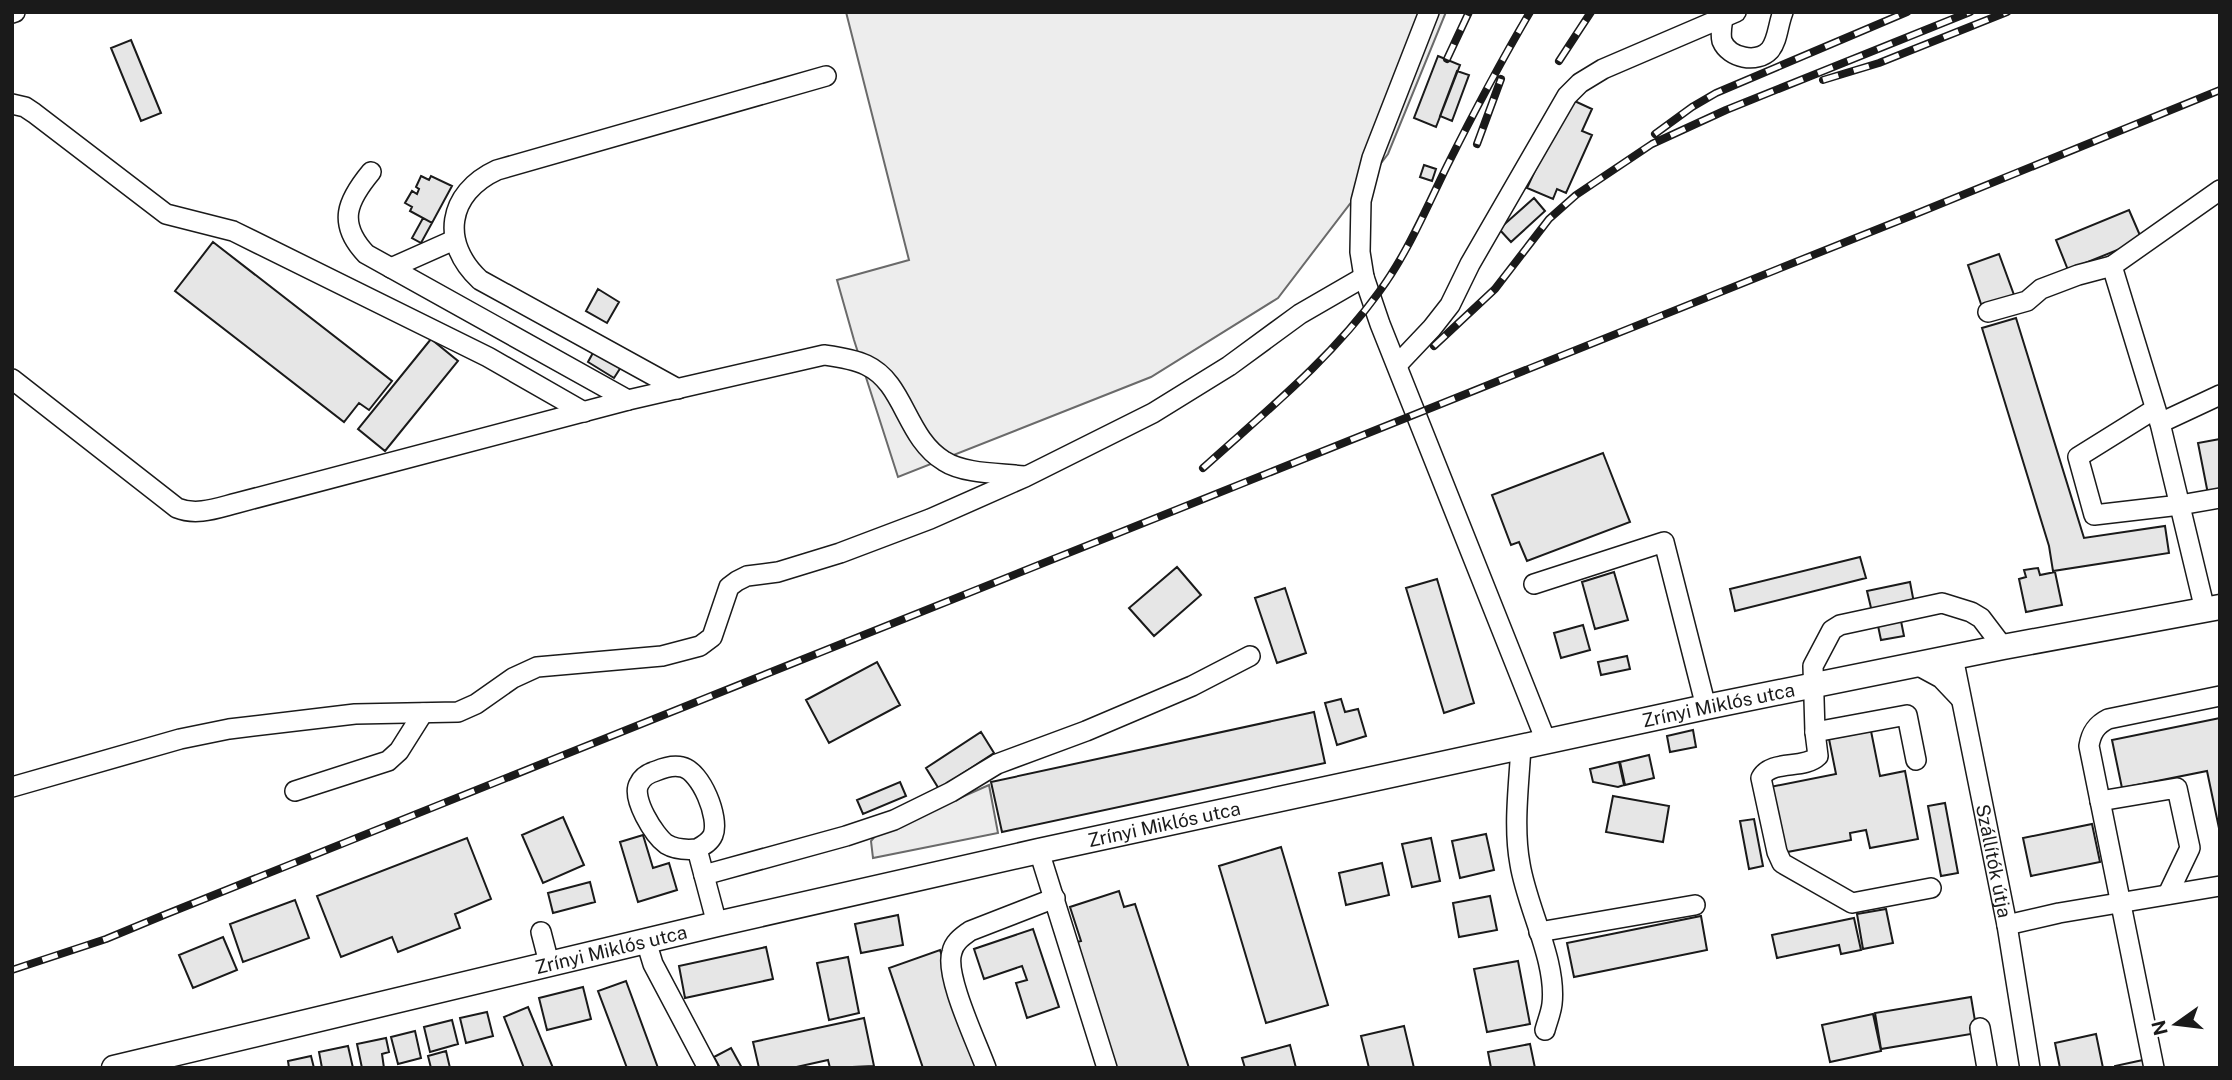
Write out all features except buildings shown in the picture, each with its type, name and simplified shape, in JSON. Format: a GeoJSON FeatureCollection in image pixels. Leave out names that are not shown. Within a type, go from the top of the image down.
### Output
{"type":"FeatureCollection","features":[{"type":"Feature","properties":{"kind":"main road","name":"Zrínyi Miklós utca"},"geometry":{"type":"LineString","coordinates":[[122,1067],[194,1058],[549,963],[1039,851],[1706,707],[2003,647],[2212,609]]}},
{"type":"Feature","properties":{"kind":"street"},"geometry":{"type":"LineString","coordinates":[[1429,12],[1365,178],[1360,225],[1364,277],[1396,365],[1546,741]]}},
{"type":"Feature","properties":{"kind":"street"},"geometry":{"type":"LineString","coordinates":[[1730,15],[1722,40],[1728,51],[1739,57],[1751,58],[1764,55],[1771,48],[1783,12]]}},
{"type":"Feature","properties":{"kind":"street"},"geometry":{"type":"LineString","coordinates":[[1396,365],[1450,305],[1470,264],[1567,96],[1580,83],[1603,69],[1730,15]]}},
{"type":"Feature","properties":{"kind":"street"},"geometry":{"type":"LineString","coordinates":[[678,388],[480,280],[462,261],[454,240],[456,217],[466,193],[475,182],[497,170],[826,76]]}},
{"type":"Feature","properties":{"kind":"street"},"geometry":{"type":"LineString","coordinates":[[12,104],[25,107],[34,113],[166,214],[233,230],[488,357],[584,412]]}},
{"type":"Feature","properties":{"kind":"street"},"geometry":{"type":"LineString","coordinates":[[371,172],[350,201],[348,221],[354,241],[366,254],[628,400]]}},
{"type":"Feature","properties":{"kind":"street"},"geometry":{"type":"LineString","coordinates":[[1988,312],[2027,301],[2041,289],[2078,275],[2112,266],[2220,190]]}},
{"type":"Feature","properties":{"kind":"street"},"geometry":{"type":"LineString","coordinates":[[391,268],[454,240]]}},
{"type":"Feature","properties":{"kind":"street"},"geometry":{"type":"LineString","coordinates":[[2112,266],[2158,416],[2180,505],[2212,609]]}},
{"type":"Feature","properties":{"kind":"street"},"geometry":{"type":"LineString","coordinates":[[12,787],[180,739],[229,729],[355,713],[449,713],[467,709],[513,678],[537,667],[662,656],[700,646],[712,637],[729,587],[737,581],[747,576],[778,572],[840,554],[930,519],[1025,477],[1153,413],[1229,366],[1300,314],[1364,277]]}},
{"type":"Feature","properties":{"kind":"street"},"geometry":{"type":"LineString","coordinates":[[12,379],[177,508],[195,512],[628,400],[824,355],[854,360],[881,374],[893,388],[915,432],[943,461],[967,470],[1025,477]]}},
{"type":"Feature","properties":{"kind":"street"},"geometry":{"type":"LineString","coordinates":[[2220,395],[2158,416],[2078,457],[2094,515],[2220,498]]}},
{"type":"Feature","properties":{"kind":"street"},"geometry":{"type":"LineString","coordinates":[[1534,583],[1664,542],[1706,707]]}},
{"type":"Feature","properties":{"kind":"street"},"geometry":{"type":"LineString","coordinates":[[1931,888],[1852,903],[1782,863],[1777,852],[1761,778],[1764,772],[1771,769],[1815,760],[1818,756],[1813,666],[1832,630],[1840,625],[1942,603],[1981,618],[2003,647]]}},
{"type":"Feature","properties":{"kind":"street"},"geometry":{"type":"LineString","coordinates":[[704,875],[894,820],[951,792],[997,764],[1086,731],[1192,686],[1250,656]]}},
{"type":"Feature","properties":{"kind":"street","name":"Szállítók útja"},"geometry":{"type":"LineString","coordinates":[[1953,657],[2007,925],[2030,1068]]}},
{"type":"Feature","properties":{"kind":"street"},"geometry":{"type":"LineString","coordinates":[[1917,665],[1941,678],[1961,699]]}},
{"type":"Feature","properties":{"kind":"street"},"geometry":{"type":"LineString","coordinates":[[2154,1068],[2089,746],[2095,729],[2108,719],[2220,696]]}},
{"type":"Feature","properties":{"kind":"street"},"geometry":{"type":"LineString","coordinates":[[295,791],[388,761],[399,751],[423,713]]}},
{"type":"Feature","properties":{"kind":"street"},"geometry":{"type":"LineString","coordinates":[[1815,732],[1907,715],[1916,760]]}},
{"type":"Feature","properties":{"kind":"street"},"geometry":{"type":"LineString","coordinates":[[1521,746],[1517,808],[1519,861],[1552,983],[1552,1005],[1545,1030]]}},
{"type":"Feature","properties":{"kind":"street"},"geometry":{"type":"LineString","coordinates":[[672,766],[682,767],[701,782],[709,801],[715,829],[708,843],[697,849],[684,850],[666,844],[659,838],[641,809],[638,786],[651,772],[672,766]]}},
{"type":"Feature","properties":{"kind":"street"},"geometry":{"type":"LineString","coordinates":[[2099,801],[2177,788],[2190,848],[2168,894]]}},
{"type":"Feature","properties":{"kind":"street"},"geometry":{"type":"LineString","coordinates":[[697,849],[717,923]]}},
{"type":"Feature","properties":{"kind":"street"},"geometry":{"type":"LineString","coordinates":[[1039,851],[1107,1068]]}},
{"type":"Feature","properties":{"kind":"street"},"geometry":{"type":"LineString","coordinates":[[2007,925],[2120,902],[2220,886]]}},
{"type":"Feature","properties":{"kind":"street"},"geometry":{"type":"LineString","coordinates":[[986,1068],[953,980],[951,952],[958,939],[970,931],[1055,898]]}},
{"type":"Feature","properties":{"kind":"street"},"geometry":{"type":"LineString","coordinates":[[1539,932],[1695,905]]}},
{"type":"Feature","properties":{"kind":"street"},"geometry":{"type":"LineString","coordinates":[[541,932],[549,963]]}},
{"type":"Feature","properties":{"kind":"street"},"geometry":{"type":"LineString","coordinates":[[646,942],[653,964],[708,1068]]}},
{"type":"Feature","properties":{"kind":"street"},"geometry":{"type":"LineString","coordinates":[[1980,1028],[1987,1068]]}},
{"type":"Feature","properties":{"kind":"shaded area"},"geometry":{"type":"Polygon","coordinates":[[[846,12],[1446,12],[1388,154],[1278,298],[1151,377],[898,477],[837,280],[909,260],[846,12]]]}},
{"type":"Feature","properties":{"kind":"shaded area"},"geometry":{"type":"Polygon","coordinates":[[[989,785],[998,833],[873,858],[871,841],[876,835],[989,785]]]}},
{"type":"Feature","properties":{"kind":"railway"},"geometry":{"type":"LineString","coordinates":[[1447,59],[1469,12]]}},
{"type":"Feature","properties":{"kind":"railway"},"geometry":{"type":"LineString","coordinates":[[1203,468],[1318,363],[1379,292],[1407,247],[1477,108],[1530,12]]}},
{"type":"Feature","properties":{"kind":"railway"},"geometry":{"type":"LineString","coordinates":[[1559,61],[1591,12]]}},
{"type":"Feature","properties":{"kind":"railway"},"geometry":{"type":"LineString","coordinates":[[1655,134],[1716,93],[1907,12]]}},
{"type":"Feature","properties":{"kind":"railway"},"geometry":{"type":"LineString","coordinates":[[1434,346],[1495,289],[1549,219],[1576,195],[1652,144],[1726,110],[1970,12]]}},
{"type":"Feature","properties":{"kind":"railway"},"geometry":{"type":"LineString","coordinates":[[1823,80],[1879,63],[2007,12]]}},
{"type":"Feature","properties":{"kind":"railway"},"geometry":{"type":"LineString","coordinates":[[1477,144],[1501,79]]}},
{"type":"Feature","properties":{"kind":"railway"},"geometry":{"type":"LineString","coordinates":[[12,970],[106,939],[2220,90]]}}]}
